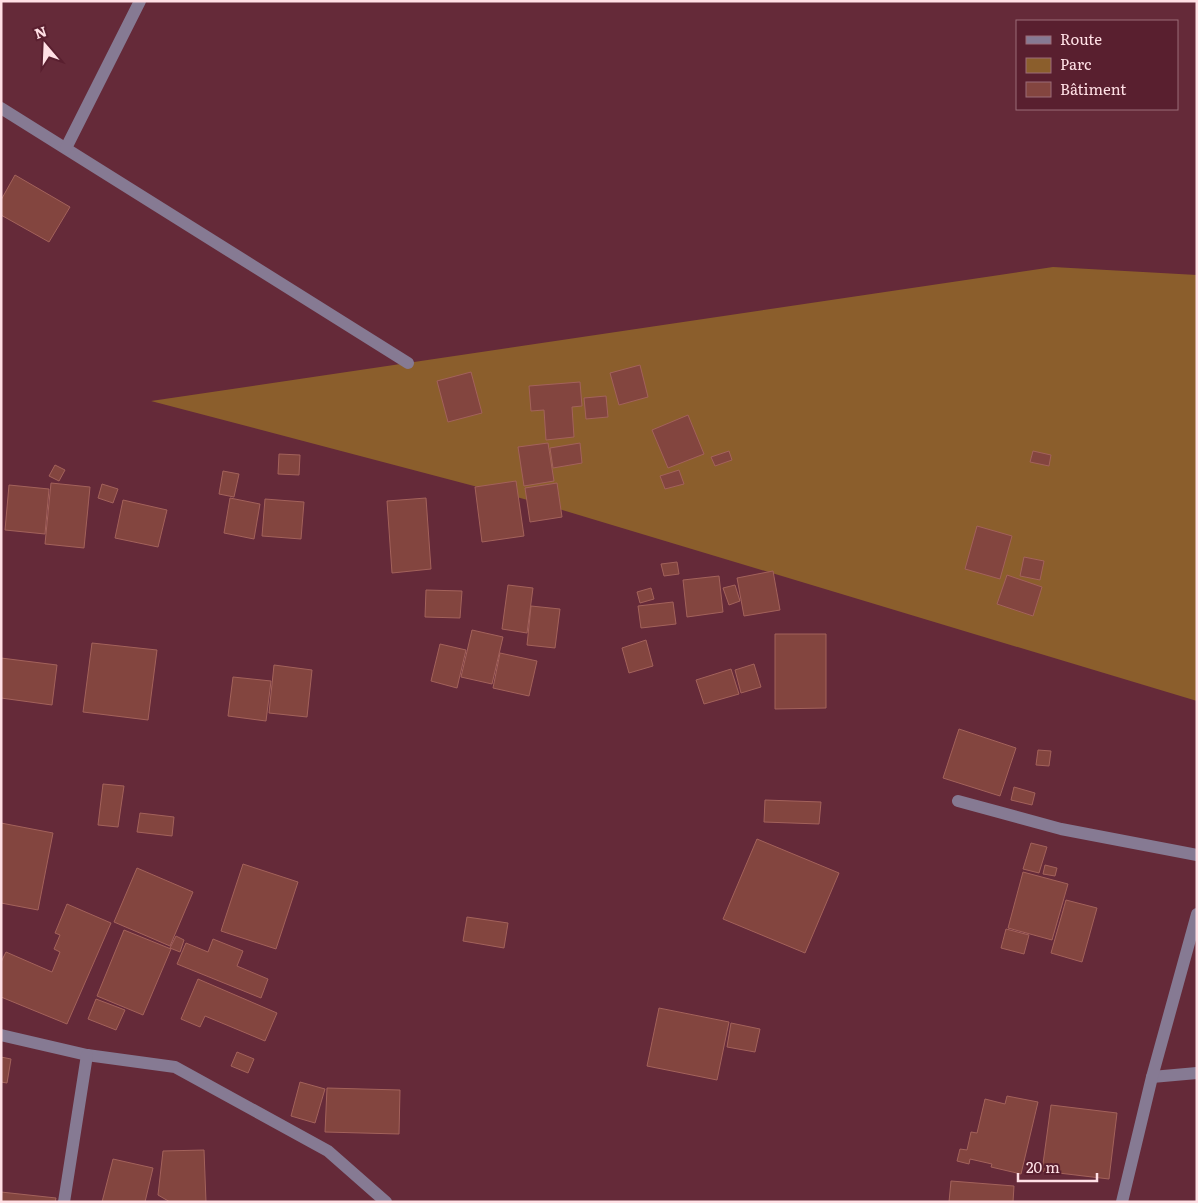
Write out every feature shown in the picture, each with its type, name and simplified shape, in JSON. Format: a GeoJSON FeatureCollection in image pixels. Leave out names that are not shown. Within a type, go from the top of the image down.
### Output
{"type":"FeatureCollection","features":[{"type":"Feature","properties":{"kind":"street"},"geometry":{"type":"LineString","coordinates":[[66,148],[140,1]]}},
{"type":"Feature","properties":{"kind":"street"},"geometry":{"type":"LineString","coordinates":[[1,108],[408,363]]}},
{"type":"Feature","properties":{"kind":"street"},"geometry":{"type":"LineString","coordinates":[[958,801],[1061,829],[1197,855]]}},
{"type":"Feature","properties":{"kind":"street"},"geometry":{"type":"LineString","coordinates":[[1122,1202],[1152,1077],[1197,914]]}},
{"type":"Feature","properties":{"kind":"street"},"geometry":{"type":"LineString","coordinates":[[1,1035],[87,1055],[175,1068],[328,1151],[386,1202]]}},
{"type":"Feature","properties":{"kind":"street"},"geometry":{"type":"LineString","coordinates":[[64,1202],[87,1055]]}},
{"type":"Feature","properties":{"kind":"street"},"geometry":{"type":"LineString","coordinates":[[1152,1077],[1197,1073]]}},
{"type":"Feature","properties":{"kind":"green space"},"geometry":{"type":"Polygon","coordinates":[[[1053,267],[1197,275],[1197,701],[539,503],[151,401],[1053,267]]]}},
{"type":"Feature","properties":{"kind":"building"},"geometry":{"type":"Polygon","coordinates":[[[15,175],[70,207],[49,242],[1,215],[1,200],[15,175]]]}},
{"type":"Feature","properties":{"kind":"building"},"geometry":{"type":"Polygon","coordinates":[[[640,365],[648,397],[619,405],[610,373],[640,365]]]}},
{"type":"Feature","properties":{"kind":"building"},"geometry":{"type":"Polygon","coordinates":[[[471,372],[482,413],[448,422],[437,381],[471,372]]]}},
{"type":"Feature","properties":{"kind":"building"},"geometry":{"type":"Polygon","coordinates":[[[580,382],[582,406],[572,407],[574,437],[546,440],[544,410],[531,411],[529,386],[580,382]]]}},
{"type":"Feature","properties":{"kind":"building"},"geometry":{"type":"Polygon","coordinates":[[[606,396],[608,417],[586,419],[584,398],[606,396]]]}},
{"type":"Feature","properties":{"kind":"building"},"geometry":{"type":"Polygon","coordinates":[[[688,415],[704,454],[668,468],[652,430],[688,415]]]}},
{"type":"Feature","properties":{"kind":"building"},"geometry":{"type":"Polygon","coordinates":[[[548,443],[554,481],[524,486],[518,447],[548,443]]]}},
{"type":"Feature","properties":{"kind":"building"},"geometry":{"type":"Polygon","coordinates":[[[580,443],[582,463],[553,468],[550,448],[580,443]]]}},
{"type":"Feature","properties":{"kind":"building"},"geometry":{"type":"Polygon","coordinates":[[[729,451],[732,460],[715,466],[711,457],[729,451]]]}},
{"type":"Feature","properties":{"kind":"building"},"geometry":{"type":"Polygon","coordinates":[[[1033,451],[1051,455],[1049,466],[1030,462],[1033,451]]]}},
{"type":"Feature","properties":{"kind":"building"},"geometry":{"type":"Polygon","coordinates":[[[279,454],[300,455],[299,475],[278,474],[279,454]]]}},
{"type":"Feature","properties":{"kind":"building"},"geometry":{"type":"Polygon","coordinates":[[[55,465],[65,470],[59,481],[49,476],[55,465]]]}},
{"type":"Feature","properties":{"kind":"building"},"geometry":{"type":"Polygon","coordinates":[[[679,470],[684,484],[665,489],[660,476],[679,470]]]}},
{"type":"Feature","properties":{"kind":"building"},"geometry":{"type":"Polygon","coordinates":[[[223,471],[239,474],[234,497],[219,494],[223,471]]]}},
{"type":"Feature","properties":{"kind":"building"},"geometry":{"type":"Polygon","coordinates":[[[516,481],[524,536],[482,542],[475,487],[516,481]]]}},
{"type":"Feature","properties":{"kind":"building"},"geometry":{"type":"Polygon","coordinates":[[[51,483],[90,487],[84,548],[45,544],[51,483]]]}},
{"type":"Feature","properties":{"kind":"building"},"geometry":{"type":"Polygon","coordinates":[[[557,483],[562,517],[530,522],[525,488],[557,483]]]}},
{"type":"Feature","properties":{"kind":"building"},"geometry":{"type":"Polygon","coordinates":[[[102,484],[118,489],[113,503],[98,498],[102,484]]]}},
{"type":"Feature","properties":{"kind":"building"},"geometry":{"type":"Polygon","coordinates":[[[9,485],[49,489],[45,534],[5,530],[9,485]]]}},
{"type":"Feature","properties":{"kind":"building"},"geometry":{"type":"Polygon","coordinates":[[[230,498],[260,504],[254,539],[224,533],[230,498]]]}},
{"type":"Feature","properties":{"kind":"building"},"geometry":{"type":"Polygon","coordinates":[[[426,498],[431,569],[392,573],[387,501],[426,498]]]}},
{"type":"Feature","properties":{"kind":"building"},"geometry":{"type":"Polygon","coordinates":[[[265,499],[304,502],[301,539],[262,536],[265,499]]]}},
{"type":"Feature","properties":{"kind":"building"},"geometry":{"type":"Polygon","coordinates":[[[123,500],[167,510],[158,547],[115,538],[123,500]]]}},
{"type":"Feature","properties":{"kind":"building"},"geometry":{"type":"Polygon","coordinates":[[[977,526],[1012,536],[1000,579],[965,569],[977,526]]]}},
{"type":"Feature","properties":{"kind":"building"},"geometry":{"type":"Polygon","coordinates":[[[1024,557],[1044,561],[1040,580],[1020,576],[1024,557]]]}},
{"type":"Feature","properties":{"kind":"building"},"geometry":{"type":"Polygon","coordinates":[[[677,562],[679,574],[664,576],[661,564],[677,562]]]}},
{"type":"Feature","properties":{"kind":"building"},"geometry":{"type":"Polygon","coordinates":[[[773,571],[780,610],[744,616],[737,578],[773,571]]]}},
{"type":"Feature","properties":{"kind":"building"},"geometry":{"type":"Polygon","coordinates":[[[1007,575],[1042,587],[1033,616],[997,604],[1007,575]]]}},
{"type":"Feature","properties":{"kind":"building"},"geometry":{"type":"Polygon","coordinates":[[[719,576],[723,612],[687,617],[683,580],[719,576]]]}},
{"type":"Feature","properties":{"kind":"building"},"geometry":{"type":"Polygon","coordinates":[[[508,585],[533,588],[527,633],[502,629],[508,585]]]}},
{"type":"Feature","properties":{"kind":"building"},"geometry":{"type":"Polygon","coordinates":[[[735,585],[740,601],[729,605],[723,588],[735,585]]]}},
{"type":"Feature","properties":{"kind":"building"},"geometry":{"type":"Polygon","coordinates":[[[651,588],[654,599],[640,603],[637,592],[651,588]]]}},
{"type":"Feature","properties":{"kind":"building"},"geometry":{"type":"Polygon","coordinates":[[[426,590],[462,591],[460,618],[425,617],[426,590]]]}},
{"type":"Feature","properties":{"kind":"building"},"geometry":{"type":"Polygon","coordinates":[[[673,602],[676,624],[641,628],[638,606],[673,602]]]}},
{"type":"Feature","properties":{"kind":"building"},"geometry":{"type":"Polygon","coordinates":[[[531,606],[560,609],[555,648],[527,645],[531,606]]]}},
{"type":"Feature","properties":{"kind":"building"},"geometry":{"type":"Polygon","coordinates":[[[472,630],[503,637],[492,684],[461,677],[472,630]]]}},
{"type":"Feature","properties":{"kind":"building"},"geometry":{"type":"Polygon","coordinates":[[[775,634],[826,634],[826,708],[775,709],[775,634]]]}},
{"type":"Feature","properties":{"kind":"building"},"geometry":{"type":"Polygon","coordinates":[[[646,640],[653,666],[629,673],[622,648],[646,640]]]}},
{"type":"Feature","properties":{"kind":"building"},"geometry":{"type":"Polygon","coordinates":[[[92,643],[157,650],[148,720],[83,712],[92,643]]]}},
{"type":"Feature","properties":{"kind":"building"},"geometry":{"type":"Polygon","coordinates":[[[440,644],[466,650],[457,688],[431,681],[440,644]]]}},
{"type":"Feature","properties":{"kind":"building"},"geometry":{"type":"Polygon","coordinates":[[[500,653],[537,661],[529,696],[493,688],[500,653]]]}},
{"type":"Feature","properties":{"kind":"building"},"geometry":{"type":"Polygon","coordinates":[[[1,658],[57,665],[52,705],[1,698],[1,658]]]}},
{"type":"Feature","properties":{"kind":"building"},"geometry":{"type":"Polygon","coordinates":[[[754,664],[761,687],[741,693],[735,670],[754,664]]]}},
{"type":"Feature","properties":{"kind":"building"},"geometry":{"type":"Polygon","coordinates":[[[274,665],[312,670],[307,717],[269,713],[274,665]]]}},
{"type":"Feature","properties":{"kind":"building"},"geometry":{"type":"Polygon","coordinates":[[[731,669],[739,694],[704,704],[696,680],[731,669]]]}},
{"type":"Feature","properties":{"kind":"building"},"geometry":{"type":"Polygon","coordinates":[[[233,677],[271,681],[266,721],[228,716],[233,677]]]}},
{"type":"Feature","properties":{"kind":"building"},"geometry":{"type":"Polygon","coordinates":[[[959,729],[1016,748],[1000,796],[943,778],[959,729]]]}},
{"type":"Feature","properties":{"kind":"building"},"geometry":{"type":"Polygon","coordinates":[[[1038,750],[1051,751],[1049,766],[1036,765],[1038,750]]]}},
{"type":"Feature","properties":{"kind":"building"},"geometry":{"type":"Polygon","coordinates":[[[103,784],[124,786],[118,827],[98,825],[103,784]]]}},
{"type":"Feature","properties":{"kind":"building"},"geometry":{"type":"Polygon","coordinates":[[[1014,787],[1035,793],[1032,805],[1011,800],[1014,787]]]}},
{"type":"Feature","properties":{"kind":"building"},"geometry":{"type":"Polygon","coordinates":[[[765,800],[821,802],[819,824],[764,822],[765,800]]]}},
{"type":"Feature","properties":{"kind":"building"},"geometry":{"type":"Polygon","coordinates":[[[140,813],[174,817],[172,836],[137,832],[140,813]]]}},
{"type":"Feature","properties":{"kind":"building"},"geometry":{"type":"Polygon","coordinates":[[[1,823],[53,833],[38,910],[1,903],[1,823]]]}},
{"type":"Feature","properties":{"kind":"building"},"geometry":{"type":"Polygon","coordinates":[[[757,839],[839,873],[805,953],[723,919],[757,839]]]}},
{"type":"Feature","properties":{"kind":"building"},"geometry":{"type":"Polygon","coordinates":[[[1031,843],[1047,847],[1039,873],[1023,869],[1031,843]]]}},
{"type":"Feature","properties":{"kind":"building"},"geometry":{"type":"Polygon","coordinates":[[[243,864],[298,882],[276,949],[221,931],[243,864]]]}},
{"type":"Feature","properties":{"kind":"building"},"geometry":{"type":"Polygon","coordinates":[[[1045,865],[1057,868],[1055,876],[1043,874],[1045,865]]]}},
{"type":"Feature","properties":{"kind":"building"},"geometry":{"type":"Polygon","coordinates":[[[137,868],[193,892],[170,946],[114,922],[137,868]]]}},
{"type":"Feature","properties":{"kind":"building"},"geometry":{"type":"Polygon","coordinates":[[[1023,872],[1068,884],[1052,940],[1008,928],[1023,872]]]}},
{"type":"Feature","properties":{"kind":"building"},"geometry":{"type":"Polygon","coordinates":[[[1066,900],[1097,908],[1082,962],[1051,953],[1066,900]]]}},
{"type":"Feature","properties":{"kind":"building"},"geometry":{"type":"Polygon","coordinates":[[[67,904],[111,923],[67,1024],[1,997],[1,962],[6,952],[52,972],[60,952],[54,949],[60,935],[55,933],[67,904]]]}},
{"type":"Feature","properties":{"kind":"building"},"geometry":{"type":"Polygon","coordinates":[[[467,917],[508,923],[504,948],[463,941],[467,917]]]}},
{"type":"Feature","properties":{"kind":"building"},"geometry":{"type":"Polygon","coordinates":[[[1006,929],[1029,935],[1024,954],[1001,948],[1006,929]]]}},
{"type":"Feature","properties":{"kind":"building"},"geometry":{"type":"Polygon","coordinates":[[[124,930],[171,949],[143,1015],[97,996],[124,930]]]}},
{"type":"Feature","properties":{"kind":"building"},"geometry":{"type":"Polygon","coordinates":[[[176,936],[184,940],[180,952],[170,948],[176,936]]]}},
{"type":"Feature","properties":{"kind":"building"},"geometry":{"type":"Polygon","coordinates":[[[213,939],[243,951],[237,966],[268,979],[261,998],[177,964],[186,943],[208,952],[213,939]]]}},
{"type":"Feature","properties":{"kind":"building"},"geometry":{"type":"Polygon","coordinates":[[[198,979],[277,1013],[265,1041],[205,1016],[200,1027],[181,1019],[198,979]]]}},
{"type":"Feature","properties":{"kind":"building"},"geometry":{"type":"Polygon","coordinates":[[[96,999],[125,1010],[116,1030],[88,1019],[96,999]]]}},
{"type":"Feature","properties":{"kind":"building"},"geometry":{"type":"Polygon","coordinates":[[[659,1008],[729,1022],[717,1080],[647,1066],[659,1008]]]}},
{"type":"Feature","properties":{"kind":"building"},"geometry":{"type":"Polygon","coordinates":[[[731,1023],[760,1029],[755,1052],[727,1047],[731,1023]]]}},
{"type":"Feature","properties":{"kind":"building"},"geometry":{"type":"Polygon","coordinates":[[[237,1052],[254,1059],[248,1073],[231,1066],[237,1052]]]}},
{"type":"Feature","properties":{"kind":"building"},"geometry":{"type":"Polygon","coordinates":[[[1,1057],[11,1059],[7,1083],[1,1082],[1,1057]]]}},
{"type":"Feature","properties":{"kind":"building"},"geometry":{"type":"Polygon","coordinates":[[[300,1082],[325,1089],[315,1123],[291,1116],[300,1082]]]}},
{"type":"Feature","properties":{"kind":"building"},"geometry":{"type":"Polygon","coordinates":[[[327,1088],[400,1090],[399,1134],[325,1132],[327,1088]]]}},
{"type":"Feature","properties":{"kind":"building"},"geometry":{"type":"Polygon","coordinates":[[[1007,1096],[1038,1102],[1021,1174],[991,1167],[992,1164],[970,1159],[969,1164],[957,1161],[960,1149],[967,1150],[971,1132],[977,1133],[985,1099],[1005,1104],[1007,1096]]]}},
{"type":"Feature","properties":{"kind":"building"},"geometry":{"type":"Polygon","coordinates":[[[1051,1105],[1117,1113],[1109,1179],[1042,1171],[1051,1105]]]}},
{"type":"Feature","properties":{"kind":"building"},"geometry":{"type":"Polygon","coordinates":[[[204,1150],[206,1202],[170,1202],[158,1195],[163,1151],[204,1150]]]}},
{"type":"Feature","properties":{"kind":"building"},"geometry":{"type":"Polygon","coordinates":[[[113,1159],[153,1168],[145,1202],[102,1202],[113,1159]]]}},
{"type":"Feature","properties":{"kind":"building"},"geometry":{"type":"Polygon","coordinates":[[[951,1181],[1014,1186],[1013,1202],[949,1202],[951,1181]]]}},
{"type":"Feature","properties":{"kind":"building"},"geometry":{"type":"Polygon","coordinates":[[[1,1192],[56,1198],[55,1202],[1,1202],[1,1192]]]}}]}
